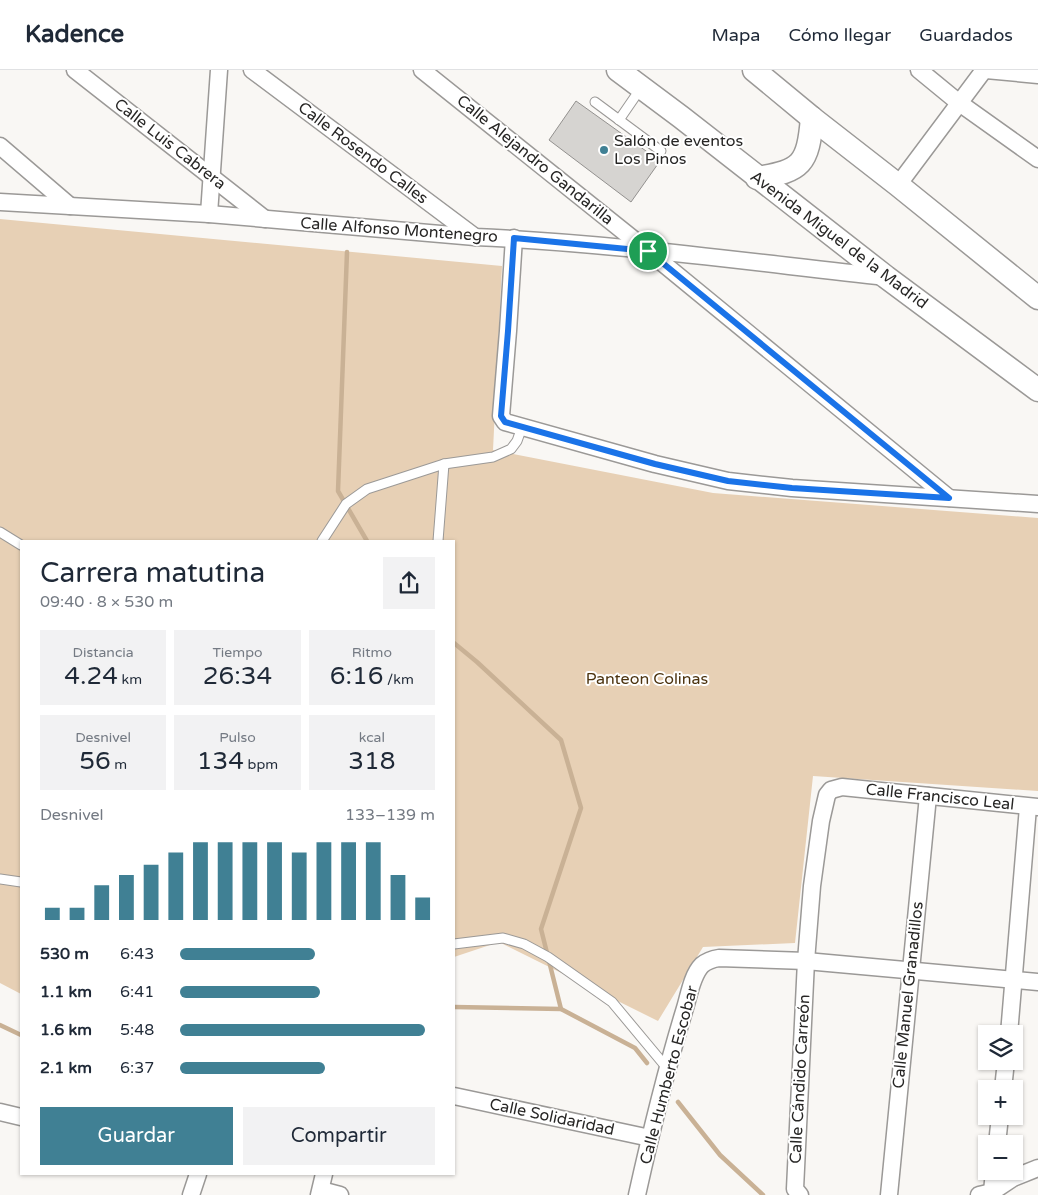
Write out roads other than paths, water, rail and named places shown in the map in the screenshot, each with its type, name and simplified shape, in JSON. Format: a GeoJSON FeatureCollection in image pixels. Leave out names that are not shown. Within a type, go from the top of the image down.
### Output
{"type":"FeatureCollection","features":[{"type":"Feature","properties":{"kind":"main road","name":"Avenida Miguel de la Madrid"},"geometry":{"type":"LineString","coordinates":[[618,70],[886,277],[1038,390]]}},
{"type":"Feature","properties":{"kind":"main road"},"geometry":{"type":"LineString","coordinates":[[754,70],[1038,298]]}},
{"type":"Feature","properties":{"kind":"main road"},"geometry":{"type":"LineString","coordinates":[[757,178],[782,174],[796,166],[804,157],[808,148],[812,118]]}},
{"type":"Feature","properties":{"kind":"street","name":"Calle Luis Cabrera"},"geometry":{"type":"LineString","coordinates":[[75,70],[265,219]]}},
{"type":"Feature","properties":{"kind":"street"},"geometry":{"type":"LineString","coordinates":[[209,214],[219,70]]}},
{"type":"Feature","properties":{"kind":"street","name":"Calle Rosendo Calles"},"geometry":{"type":"LineString","coordinates":[[252,70],[475,237]]}},
{"type":"Feature","properties":{"kind":"street","name":"Calle Alejandro Gandarilla"},"geometry":{"type":"LineString","coordinates":[[422,70],[648,251],[949,498]]}},
{"type":"Feature","properties":{"kind":"street"},"geometry":{"type":"LineString","coordinates":[[919,70],[958,102],[1038,159]]}},
{"type":"Feature","properties":{"kind":"street"},"geometry":{"type":"LineString","coordinates":[[898,185],[958,102],[985,70],[1038,75]]}},
{"type":"Feature","properties":{"kind":"street"},"geometry":{"type":"LineString","coordinates":[[0,146],[70,206]]}},
{"type":"Feature","properties":{"kind":"street","name":"Calle Alfonso Montenegro"},"geometry":{"type":"LineString","coordinates":[[0,202],[209,214],[475,237],[514,238],[886,277]]}},
{"type":"Feature","properties":{"kind":"street"},"geometry":{"type":"LineString","coordinates":[[514,238],[501,416],[505,422],[655,464],[728,481],[792,488],[1038,504]]}},
{"type":"Feature","properties":{"kind":"street","name":"Calle Francisco Leal"},"geometry":{"type":"LineString","coordinates":[[842,787],[1033,807]]}},
{"type":"Feature","properties":{"kind":"street","name":"Calle Cándido Carreón"},"geometry":{"type":"LineString","coordinates":[[800,1195],[795,1189],[806,961],[812,886],[821,820],[827,795],[831,790],[842,787]]}},
{"type":"Feature","properties":{"kind":"street","name":"Calle Manuel Granadillos"},"geometry":{"type":"LineString","coordinates":[[889,1195],[928,796]]}},
{"type":"Feature","properties":{"kind":"street"},"geometry":{"type":"LineString","coordinates":[[1010,1025],[1033,807]]}},
{"type":"Feature","properties":{"kind":"street","name":"Calle Humberto Escobar"},"geometry":{"type":"LineString","coordinates":[[637,1195],[667,1068],[695,977],[702,965],[710,960],[719,958],[806,961]]}},
{"type":"Feature","properties":{"kind":"street"},"geometry":{"type":"LineString","coordinates":[[806,961],[1038,982]]}},
{"type":"Feature","properties":{"kind":"street","name":"Calle Solidaridad"},"geometry":{"type":"LineString","coordinates":[[455,1096],[650,1138]]}},
{"type":"Feature","properties":{"kind":"street"},"geometry":{"type":"LineString","coordinates":[[0,1112],[20,1117]]}},
{"type":"Feature","properties":{"kind":"street"},"geometry":{"type":"LineString","coordinates":[[988,1194],[1013,1178],[1038,1168]]}},
{"type":"Feature","properties":{"kind":"street"},"geometry":{"type":"LineString","coordinates":[[191,1195],[198,1175]]}},
{"type":"Feature","properties":{"kind":"street"},"geometry":{"type":"LineString","coordinates":[[324,1175],[320,1193],[340,1195]]}},
{"type":"Feature","properties":{"kind":"street"},"geometry":{"type":"LineString","coordinates":[[988,1194],[992,1180]]}},
{"type":"Feature","properties":{"kind":"lane"},"geometry":{"type":"LineString","coordinates":[[619,120],[641,87]]}},
{"type":"Feature","properties":{"kind":"lane"},"geometry":{"type":"LineString","coordinates":[[595,102],[661,151]]}},
{"type":"Feature","properties":{"kind":"lane"},"geometry":{"type":"LineString","coordinates":[[323,540],[346,504],[367,489],[444,464],[493,457],[511,449],[517,441],[522,427]]}},
{"type":"Feature","properties":{"kind":"lane"},"geometry":{"type":"LineString","coordinates":[[438,540],[444,464]]}},
{"type":"Feature","properties":{"kind":"lane"},"geometry":{"type":"LineString","coordinates":[[0,532],[20,544]]}},
{"type":"Feature","properties":{"kind":"lane"},"geometry":{"type":"LineString","coordinates":[[0,879],[20,882]]}},
{"type":"Feature","properties":{"kind":"lane"},"geometry":{"type":"LineString","coordinates":[[455,944],[503,938],[524,944],[548,958],[612,1002],[667,1068]]}},
{"type":"Feature","properties":{"kind":"waterway"},"geometry":{"type":"LineString","coordinates":[[347,252],[338,491],[366,540]]}},
{"type":"Feature","properties":{"kind":"waterway"},"geometry":{"type":"LineString","coordinates":[[455,644],[561,740],[581,808],[541,929],[561,1009]]}},
{"type":"Feature","properties":{"kind":"waterway"},"geometry":{"type":"LineString","coordinates":[[455,1007],[561,1009],[635,1048],[647,1063]]}},
{"type":"Feature","properties":{"kind":"waterway"},"geometry":{"type":"LineString","coordinates":[[0,1025],[20,1035]]}},
{"type":"Feature","properties":{"kind":"waterway"},"geometry":{"type":"LineString","coordinates":[[678,1102],[720,1155],[763,1195]]}},
{"type":"Feature","properties":{"kind":"place","name":"Salón de eventos Los Pinos"},"geometry":{"type":"Point","coordinates":[604,150]}},
{"type":"Feature","properties":{"kind":"park label","name":"Panteon Colinas"},"geometry":{"type":"Point","coordinates":[647,679]}}]}
